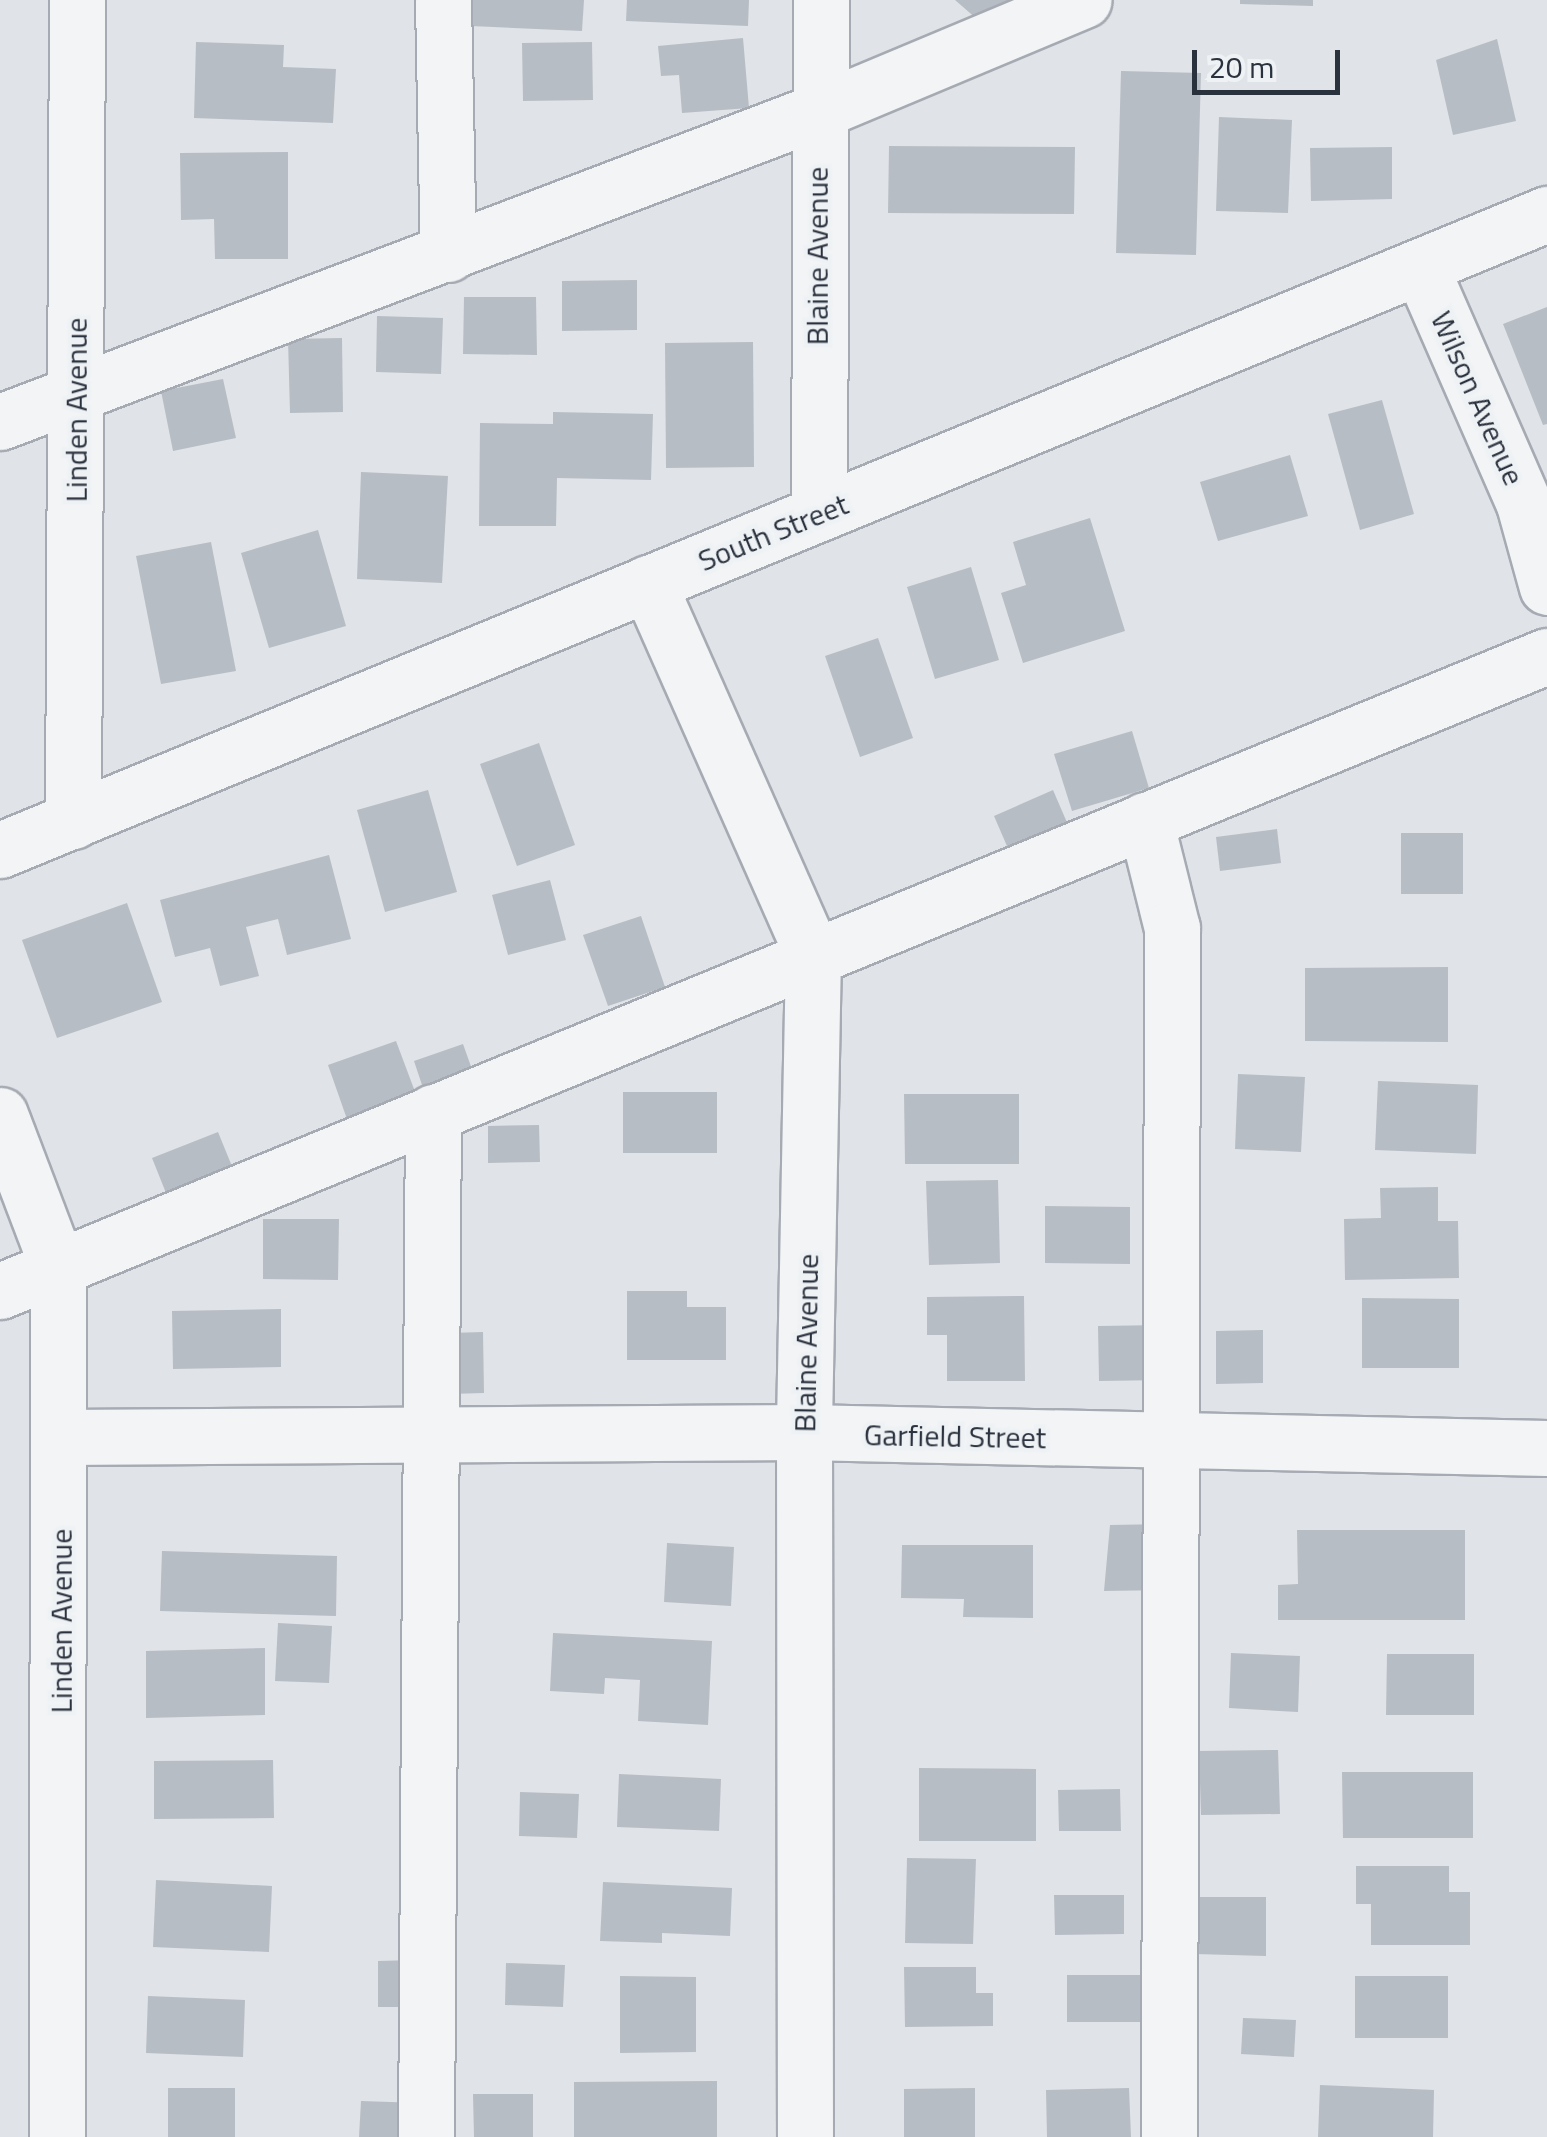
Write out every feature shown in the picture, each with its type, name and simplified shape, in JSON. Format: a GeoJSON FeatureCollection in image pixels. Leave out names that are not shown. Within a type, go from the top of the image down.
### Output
{"type":"FeatureCollection","features":[{"type":"Feature","properties":{"kind":"street","name":"Linden Avenue"},"geometry":{"type":"LineString","coordinates":[[72,821],[77,0]]}},
{"type":"Feature","properties":{"kind":"street"},"geometry":{"type":"LineString","coordinates":[[443,0],[448,254]]}},
{"type":"Feature","properties":{"kind":"street","name":"Blaine Avenue"},"geometry":{"type":"LineString","coordinates":[[819,513],[816,112],[820,0]]}},
{"type":"Feature","properties":{"kind":"street"},"geometry":{"type":"LineString","coordinates":[[0,422],[816,112],[1084,0]]}},
{"type":"Feature","properties":{"kind":"street","name":"South Street"},"geometry":{"type":"LineString","coordinates":[[0,850],[1547,214]]}},
{"type":"Feature","properties":{"kind":"street","name":"Wilson Avenue"},"geometry":{"type":"LineString","coordinates":[[1422,268],[1524,504],[1547,587]]}},
{"type":"Feature","properties":{"kind":"street","name":"Blaine Avenue"},"geometry":{"type":"LineString","coordinates":[[648,583],[812,955],[804,1432],[805,2137]]}},
{"type":"Feature","properties":{"kind":"street"},"geometry":{"type":"LineString","coordinates":[[0,1291],[1547,656]]}},
{"type":"Feature","properties":{"kind":"street"},"geometry":{"type":"LineString","coordinates":[[1145,820],[1172,928],[1175,1440],[1169,2137]]}},
{"type":"Feature","properties":{"kind":"street"},"geometry":{"type":"LineString","coordinates":[[426,2137],[435,1434],[433,1112]]}},
{"type":"Feature","properties":{"kind":"street","name":"Linden Avenue"},"geometry":{"type":"LineString","coordinates":[[0,1116],[58,1268],[62,1438],[57,2137]]}},
{"type":"Feature","properties":{"kind":"street","name":"Garfield Street"},"geometry":{"type":"LineString","coordinates":[[62,1438],[804,1432],[1547,1448]]}},
{"type":"Feature","properties":{"kind":"building"},"geometry":{"type":"Polygon","coordinates":[[[472,0],[584,0],[582,31],[471,26],[472,0]]]}},
{"type":"Feature","properties":{"kind":"building"},"geometry":{"type":"Polygon","coordinates":[[[627,0],[749,0],[748,26],[626,21],[627,0]]]}},
{"type":"Feature","properties":{"kind":"building"},"geometry":{"type":"Polygon","coordinates":[[[955,0],[1009,0],[986,27],[955,0]]]}},
{"type":"Feature","properties":{"kind":"building"},"geometry":{"type":"Polygon","coordinates":[[[1240,0],[1313,0],[1313,6],[1240,4],[1240,0]]]}},
{"type":"Feature","properties":{"kind":"building"},"geometry":{"type":"Polygon","coordinates":[[[743,38],[749,108],[682,113],[679,75],[661,76],[658,46],[743,38]]]}},
{"type":"Feature","properties":{"kind":"building"},"geometry":{"type":"Polygon","coordinates":[[[1497,39],[1516,121],[1453,135],[1436,60],[1497,39]]]}},
{"type":"Feature","properties":{"kind":"building"},"geometry":{"type":"Polygon","coordinates":[[[196,42],[284,45],[283,67],[336,69],[333,123],[194,118],[196,42]]]}},
{"type":"Feature","properties":{"kind":"building"},"geometry":{"type":"Polygon","coordinates":[[[592,42],[593,100],[523,101],[522,43],[592,42]]]}},
{"type":"Feature","properties":{"kind":"building"},"geometry":{"type":"Polygon","coordinates":[[[1121,71],[1201,73],[1196,255],[1116,253],[1121,71]]]}},
{"type":"Feature","properties":{"kind":"building"},"geometry":{"type":"Polygon","coordinates":[[[1219,117],[1292,120],[1288,213],[1216,211],[1219,117]]]}},
{"type":"Feature","properties":{"kind":"building"},"geometry":{"type":"Polygon","coordinates":[[[889,146],[1075,147],[1074,214],[888,213],[889,146]]]}},
{"type":"Feature","properties":{"kind":"building"},"geometry":{"type":"Polygon","coordinates":[[[1392,147],[1392,199],[1311,201],[1310,148],[1392,147]]]}},
{"type":"Feature","properties":{"kind":"building"},"geometry":{"type":"Polygon","coordinates":[[[288,152],[288,259],[215,259],[214,219],[181,220],[180,153],[288,152]]]}},
{"type":"Feature","properties":{"kind":"building"},"geometry":{"type":"Polygon","coordinates":[[[637,280],[637,330],[562,331],[562,281],[637,280]]]}},
{"type":"Feature","properties":{"kind":"building"},"geometry":{"type":"Polygon","coordinates":[[[464,297],[536,297],[537,355],[463,354],[464,297]]]}},
{"type":"Feature","properties":{"kind":"building"},"geometry":{"type":"Polygon","coordinates":[[[1547,307],[1547,424],[1543,425],[1503,324],[1547,307]]]}},
{"type":"Feature","properties":{"kind":"building"},"geometry":{"type":"Polygon","coordinates":[[[377,316],[443,318],[441,374],[376,372],[377,316]]]}},
{"type":"Feature","properties":{"kind":"building"},"geometry":{"type":"Polygon","coordinates":[[[342,338],[343,412],[290,413],[288,339],[342,338]]]}},
{"type":"Feature","properties":{"kind":"building"},"geometry":{"type":"Polygon","coordinates":[[[753,342],[754,467],[666,468],[665,343],[753,342]]]}},
{"type":"Feature","properties":{"kind":"building"},"geometry":{"type":"Polygon","coordinates":[[[223,379],[236,438],[173,451],[161,391],[223,379]]]}},
{"type":"Feature","properties":{"kind":"building"},"geometry":{"type":"Polygon","coordinates":[[[1382,400],[1414,514],[1360,530],[1328,414],[1382,400]]]}},
{"type":"Feature","properties":{"kind":"building"},"geometry":{"type":"Polygon","coordinates":[[[553,412],[653,414],[651,480],[557,478],[556,526],[479,526],[480,423],[553,424],[553,412]]]}},
{"type":"Feature","properties":{"kind":"building"},"geometry":{"type":"Polygon","coordinates":[[[1290,455],[1308,516],[1218,541],[1200,482],[1290,455]]]}},
{"type":"Feature","properties":{"kind":"building"},"geometry":{"type":"Polygon","coordinates":[[[361,472],[448,476],[442,583],[357,579],[361,472]]]}},
{"type":"Feature","properties":{"kind":"building"},"geometry":{"type":"Polygon","coordinates":[[[1090,518],[1125,631],[1023,663],[1001,593],[1026,585],[1013,542],[1090,518]]]}},
{"type":"Feature","properties":{"kind":"building"},"geometry":{"type":"Polygon","coordinates":[[[318,530],[346,626],[269,648],[241,553],[318,530]]]}},
{"type":"Feature","properties":{"kind":"building"},"geometry":{"type":"Polygon","coordinates":[[[211,542],[236,671],[161,684],[136,556],[211,542]]]}},
{"type":"Feature","properties":{"kind":"building"},"geometry":{"type":"Polygon","coordinates":[[[971,567],[999,660],[935,679],[907,587],[971,567]]]}},
{"type":"Feature","properties":{"kind":"building"},"geometry":{"type":"Polygon","coordinates":[[[878,638],[913,738],[860,757],[825,656],[878,638]]]}},
{"type":"Feature","properties":{"kind":"building"},"geometry":{"type":"Polygon","coordinates":[[[1132,731],[1149,788],[1072,811],[1054,754],[1132,731]]]}},
{"type":"Feature","properties":{"kind":"building"},"geometry":{"type":"Polygon","coordinates":[[[539,743],[575,845],[517,866],[480,764],[539,743]]]}},
{"type":"Feature","properties":{"kind":"building"},"geometry":{"type":"Polygon","coordinates":[[[428,790],[457,892],[385,912],[357,810],[428,790]]]}},
{"type":"Feature","properties":{"kind":"building"},"geometry":{"type":"Polygon","coordinates":[[[1053,790],[1075,841],[1016,867],[994,816],[1053,790]]]}},
{"type":"Feature","properties":{"kind":"building"},"geometry":{"type":"Polygon","coordinates":[[[1277,829],[1281,863],[1220,871],[1216,837],[1277,829]]]}},
{"type":"Feature","properties":{"kind":"building"},"geometry":{"type":"Polygon","coordinates":[[[1401,833],[1463,833],[1463,894],[1401,894],[1401,833]]]}},
{"type":"Feature","properties":{"kind":"building"},"geometry":{"type":"Polygon","coordinates":[[[329,855],[351,939],[287,955],[278,919],[246,927],[259,976],[220,986],[210,948],[175,957],[160,900],[329,855]]]}},
{"type":"Feature","properties":{"kind":"building"},"geometry":{"type":"Polygon","coordinates":[[[550,880],[566,940],[508,955],[492,895],[550,880]]]}},
{"type":"Feature","properties":{"kind":"building"},"geometry":{"type":"Polygon","coordinates":[[[127,903],[162,1002],[57,1038],[22,940],[127,903]]]}},
{"type":"Feature","properties":{"kind":"building"},"geometry":{"type":"Polygon","coordinates":[[[641,916],[665,987],[608,1006],[583,935],[641,916]]]}},
{"type":"Feature","properties":{"kind":"building"},"geometry":{"type":"Polygon","coordinates":[[[1448,967],[1448,1042],[1305,1041],[1305,968],[1448,967]]]}},
{"type":"Feature","properties":{"kind":"building"},"geometry":{"type":"Polygon","coordinates":[[[396,1041],[417,1097],[348,1122],[328,1065],[396,1041]]]}},
{"type":"Feature","properties":{"kind":"building"},"geometry":{"type":"Polygon","coordinates":[[[463,1044],[478,1086],[428,1103],[414,1061],[463,1044]]]}},
{"type":"Feature","properties":{"kind":"building"},"geometry":{"type":"Polygon","coordinates":[[[1238,1074],[1305,1077],[1301,1152],[1235,1149],[1238,1074]]]}},
{"type":"Feature","properties":{"kind":"building"},"geometry":{"type":"Polygon","coordinates":[[[1378,1081],[1478,1085],[1476,1154],[1375,1150],[1378,1081]]]}},
{"type":"Feature","properties":{"kind":"building"},"geometry":{"type":"Polygon","coordinates":[[[623,1092],[717,1092],[717,1153],[623,1153],[623,1092]]]}},
{"type":"Feature","properties":{"kind":"building"},"geometry":{"type":"Polygon","coordinates":[[[904,1094],[1019,1094],[1019,1164],[905,1164],[904,1094]]]}},
{"type":"Feature","properties":{"kind":"building"},"geometry":{"type":"Polygon","coordinates":[[[539,1125],[540,1162],[488,1163],[488,1126],[539,1125]]]}},
{"type":"Feature","properties":{"kind":"building"},"geometry":{"type":"Polygon","coordinates":[[[218,1132],[238,1181],[172,1208],[152,1158],[218,1132]]]}},
{"type":"Feature","properties":{"kind":"building"},"geometry":{"type":"Polygon","coordinates":[[[998,1180],[1000,1263],[929,1265],[926,1181],[998,1180]]]}},
{"type":"Feature","properties":{"kind":"building"},"geometry":{"type":"Polygon","coordinates":[[[1438,1187],[1438,1221],[1458,1221],[1459,1278],[1345,1280],[1344,1219],[1381,1218],[1380,1188],[1438,1187]]]}},
{"type":"Feature","properties":{"kind":"building"},"geometry":{"type":"Polygon","coordinates":[[[1045,1206],[1130,1207],[1130,1264],[1045,1263],[1045,1206]]]}},
{"type":"Feature","properties":{"kind":"building"},"geometry":{"type":"Polygon","coordinates":[[[263,1219],[339,1219],[338,1280],[263,1279],[263,1219]]]}},
{"type":"Feature","properties":{"kind":"building"},"geometry":{"type":"Polygon","coordinates":[[[627,1291],[687,1291],[687,1307],[726,1307],[726,1360],[627,1360],[627,1291]]]}},
{"type":"Feature","properties":{"kind":"building"},"geometry":{"type":"Polygon","coordinates":[[[1024,1296],[1025,1381],[947,1381],[947,1335],[927,1335],[927,1297],[1024,1296]]]}},
{"type":"Feature","properties":{"kind":"building"},"geometry":{"type":"Polygon","coordinates":[[[1362,1298],[1459,1299],[1459,1368],[1362,1368],[1362,1298]]]}},
{"type":"Feature","properties":{"kind":"building"},"geometry":{"type":"Polygon","coordinates":[[[281,1309],[281,1367],[173,1369],[172,1311],[281,1309]]]}},
{"type":"Feature","properties":{"kind":"building"},"geometry":{"type":"Polygon","coordinates":[[[1164,1325],[1165,1380],[1099,1381],[1098,1326],[1164,1325]]]}},
{"type":"Feature","properties":{"kind":"building"},"geometry":{"type":"Polygon","coordinates":[[[1263,1330],[1263,1383],[1216,1384],[1216,1331],[1263,1330]]]}},
{"type":"Feature","properties":{"kind":"building"},"geometry":{"type":"Polygon","coordinates":[[[483,1332],[484,1393],[450,1394],[449,1333],[483,1332]]]}},
{"type":"Feature","properties":{"kind":"building"},"geometry":{"type":"Polygon","coordinates":[[[1166,1524],[1167,1590],[1104,1591],[1110,1525],[1166,1524]]]}},
{"type":"Feature","properties":{"kind":"building"},"geometry":{"type":"Polygon","coordinates":[[[1297,1530],[1465,1530],[1465,1620],[1278,1620],[1278,1585],[1298,1584],[1297,1530]]]}},
{"type":"Feature","properties":{"kind":"building"},"geometry":{"type":"Polygon","coordinates":[[[667,1543],[734,1547],[731,1606],[664,1602],[667,1543]]]}},
{"type":"Feature","properties":{"kind":"building"},"geometry":{"type":"Polygon","coordinates":[[[902,1545],[1033,1545],[1033,1618],[963,1617],[964,1599],[901,1598],[902,1545]]]}},
{"type":"Feature","properties":{"kind":"building"},"geometry":{"type":"Polygon","coordinates":[[[162,1551],[337,1556],[336,1616],[160,1611],[162,1551]]]}},
{"type":"Feature","properties":{"kind":"building"},"geometry":{"type":"Polygon","coordinates":[[[278,1623],[332,1626],[329,1683],[275,1681],[278,1623]]]}},
{"type":"Feature","properties":{"kind":"building"},"geometry":{"type":"Polygon","coordinates":[[[553,1633],[712,1641],[708,1725],[638,1721],[640,1680],[605,1678],[604,1694],[550,1691],[553,1633]]]}},
{"type":"Feature","properties":{"kind":"building"},"geometry":{"type":"Polygon","coordinates":[[[265,1648],[265,1715],[146,1718],[146,1651],[265,1648]]]}},
{"type":"Feature","properties":{"kind":"building"},"geometry":{"type":"Polygon","coordinates":[[[1231,1653],[1300,1656],[1298,1712],[1229,1708],[1231,1653]]]}},
{"type":"Feature","properties":{"kind":"building"},"geometry":{"type":"Polygon","coordinates":[[[1387,1654],[1474,1654],[1474,1715],[1386,1715],[1387,1654]]]}},
{"type":"Feature","properties":{"kind":"building"},"geometry":{"type":"Polygon","coordinates":[[[1278,1750],[1280,1814],[1201,1815],[1199,1751],[1278,1750]]]}},
{"type":"Feature","properties":{"kind":"building"},"geometry":{"type":"Polygon","coordinates":[[[273,1760],[274,1818],[154,1819],[154,1761],[273,1760]]]}},
{"type":"Feature","properties":{"kind":"building"},"geometry":{"type":"Polygon","coordinates":[[[919,1768],[1036,1769],[1036,1841],[919,1841],[919,1768]]]}},
{"type":"Feature","properties":{"kind":"building"},"geometry":{"type":"Polygon","coordinates":[[[1342,1772],[1473,1772],[1473,1838],[1343,1838],[1342,1772]]]}},
{"type":"Feature","properties":{"kind":"building"},"geometry":{"type":"Polygon","coordinates":[[[619,1774],[721,1779],[719,1831],[617,1827],[619,1774]]]}},
{"type":"Feature","properties":{"kind":"building"},"geometry":{"type":"Polygon","coordinates":[[[1120,1789],[1121,1831],[1059,1831],[1058,1790],[1120,1789]]]}},
{"type":"Feature","properties":{"kind":"building"},"geometry":{"type":"Polygon","coordinates":[[[520,1792],[579,1794],[577,1838],[519,1836],[520,1792]]]}},
{"type":"Feature","properties":{"kind":"building"},"geometry":{"type":"Polygon","coordinates":[[[907,1858],[976,1859],[973,1944],[905,1943],[907,1858]]]}},
{"type":"Feature","properties":{"kind":"building"},"geometry":{"type":"Polygon","coordinates":[[[1356,1866],[1449,1866],[1449,1892],[1470,1892],[1470,1945],[1371,1945],[1371,1904],[1356,1904],[1356,1866]]]}},
{"type":"Feature","properties":{"kind":"building"},"geometry":{"type":"Polygon","coordinates":[[[156,1880],[272,1886],[269,1952],[153,1947],[156,1880]]]}},
{"type":"Feature","properties":{"kind":"building"},"geometry":{"type":"Polygon","coordinates":[[[603,1882],[732,1888],[730,1936],[662,1933],[662,1943],[600,1941],[603,1882]]]}},
{"type":"Feature","properties":{"kind":"building"},"geometry":{"type":"Polygon","coordinates":[[[1054,1895],[1124,1895],[1124,1934],[1055,1935],[1054,1895]]]}},
{"type":"Feature","properties":{"kind":"building"},"geometry":{"type":"Polygon","coordinates":[[[1195,1897],[1266,1897],[1266,1956],[1195,1954],[1195,1897]]]}},
{"type":"Feature","properties":{"kind":"building"},"geometry":{"type":"Polygon","coordinates":[[[415,1960],[415,2007],[378,2007],[378,1961],[415,1960]]]}},
{"type":"Feature","properties":{"kind":"building"},"geometry":{"type":"Polygon","coordinates":[[[506,1963],[565,1965],[563,2007],[505,2005],[506,1963]]]}},
{"type":"Feature","properties":{"kind":"building"},"geometry":{"type":"Polygon","coordinates":[[[904,1967],[976,1967],[976,1993],[993,1993],[993,2026],[905,2027],[904,1967]]]}},
{"type":"Feature","properties":{"kind":"building"},"geometry":{"type":"Polygon","coordinates":[[[1067,1975],[1141,1975],[1141,2022],[1067,2022],[1067,1975]]]}},
{"type":"Feature","properties":{"kind":"building"},"geometry":{"type":"Polygon","coordinates":[[[620,1976],[696,1977],[696,2052],[620,2053],[620,1976]]]}},
{"type":"Feature","properties":{"kind":"building"},"geometry":{"type":"Polygon","coordinates":[[[1355,1976],[1448,1976],[1448,2038],[1355,2038],[1355,1976]]]}},
{"type":"Feature","properties":{"kind":"building"},"geometry":{"type":"Polygon","coordinates":[[[148,1996],[245,2000],[243,2057],[146,2053],[148,1996]]]}},
{"type":"Feature","properties":{"kind":"building"},"geometry":{"type":"Polygon","coordinates":[[[1243,2018],[1296,2020],[1294,2057],[1241,2054],[1243,2018]]]}},
{"type":"Feature","properties":{"kind":"building"},"geometry":{"type":"Polygon","coordinates":[[[717,2081],[717,2137],[574,2137],[574,2082],[717,2081]]]}},
{"type":"Feature","properties":{"kind":"building"},"geometry":{"type":"Polygon","coordinates":[[[1320,2085],[1434,2090],[1433,2137],[1318,2137],[1320,2085]]]}},
{"type":"Feature","properties":{"kind":"building"},"geometry":{"type":"Polygon","coordinates":[[[168,2088],[235,2088],[235,2137],[168,2137],[168,2088]]]}},
{"type":"Feature","properties":{"kind":"building"},"geometry":{"type":"Polygon","coordinates":[[[975,2088],[975,2137],[904,2137],[904,2089],[975,2088]]]}},
{"type":"Feature","properties":{"kind":"building"},"geometry":{"type":"Polygon","coordinates":[[[1129,2088],[1131,2137],[1047,2137],[1046,2090],[1129,2088]]]}},
{"type":"Feature","properties":{"kind":"building"},"geometry":{"type":"Polygon","coordinates":[[[473,2094],[533,2094],[533,2137],[474,2137],[473,2094]]]}},
{"type":"Feature","properties":{"kind":"building"},"geometry":{"type":"Polygon","coordinates":[[[361,2101],[420,2103],[419,2137],[359,2137],[361,2101]]]}}]}
